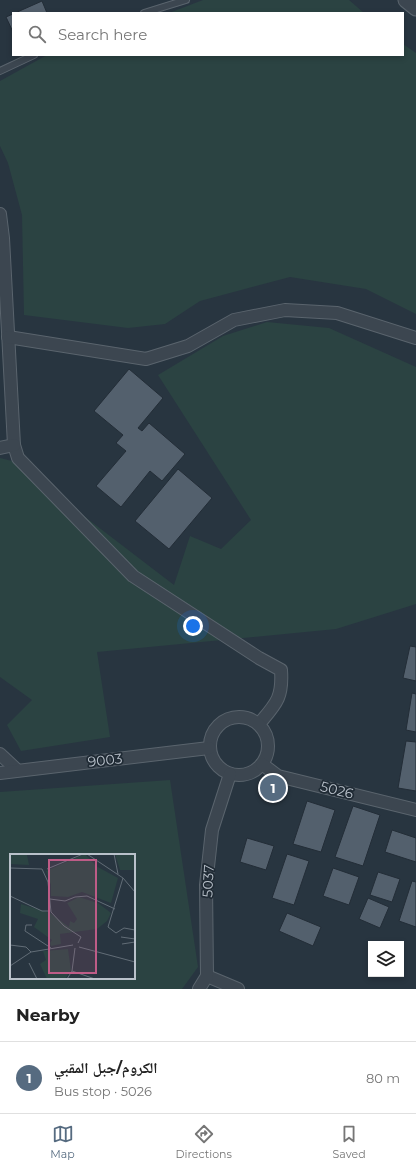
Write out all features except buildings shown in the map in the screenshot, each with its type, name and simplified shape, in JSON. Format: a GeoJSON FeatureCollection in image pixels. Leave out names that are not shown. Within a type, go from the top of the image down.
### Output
{"type":"FeatureCollection","features":[{"type":"Feature","properties":{"kind":"street"},"geometry":{"type":"LineString","coordinates":[[406,0],[416,8]]}},
{"type":"Feature","properties":{"kind":"street"},"geometry":{"type":"LineString","coordinates":[[0,214],[3,238],[14,445],[18,458],[133,576],[259,658],[281,670],[282,688],[276,704],[259,724]]}},
{"type":"Feature","properties":{"kind":"street"},"geometry":{"type":"LineString","coordinates":[[8,337],[146,359],[188,346],[234,320],[285,310],[337,313],[416,338]]}},
{"type":"Feature","properties":{"kind":"street"},"geometry":{"type":"LineString","coordinates":[[0,448],[14,445]]}},
{"type":"Feature","properties":{"kind":"street"},"geometry":{"type":"LineString","coordinates":[[243,717],[259,724],[267,739],[267,752],[262,764],[248,774],[230,774],[216,764],[209,748],[213,731],[226,720],[243,717]]}},
{"type":"Feature","properties":{"kind":"street","name":"9003"},"geometry":{"type":"LineString","coordinates":[[0,773],[209,748]]}},
{"type":"Feature","properties":{"kind":"street"},"geometry":{"type":"LineString","coordinates":[[0,754],[16,770]]}},
{"type":"Feature","properties":{"kind":"street","name":"5026"},"geometry":{"type":"LineString","coordinates":[[262,764],[278,776],[416,810]]}},
{"type":"Feature","properties":{"kind":"street","name":"5037"},"geometry":{"type":"LineString","coordinates":[[207,976],[206,885],[212,830],[230,774]]}},
{"type":"Feature","properties":{"kind":"street"},"geometry":{"type":"LineString","coordinates":[[198,989],[207,976],[238,989]]}},
{"type":"Feature","properties":{"kind":"lane"},"geometry":{"type":"LineString","coordinates":[[147,12],[186,0]]}},
{"type":"Feature","properties":{"kind":"lane"},"geometry":{"type":"LineString","coordinates":[[0,72],[32,56]]}},
{"type":"Feature","properties":{"kind":"green space"},"geometry":{"type":"Polygon","coordinates":[[[203,0],[349,0],[363,12],[172,12],[203,0]]]}},
{"type":"Feature","properties":{"kind":"green space"},"geometry":{"type":"Polygon","coordinates":[[[404,45],[416,53],[416,314],[366,289],[290,277],[200,301],[165,324],[128,328],[24,315],[22,215],[8,163],[0,146],[0,81],[45,56],[404,56],[404,45]]]}},
{"type":"Feature","properties":{"kind":"green space"},"geometry":{"type":"Polygon","coordinates":[[[267,322],[329,328],[416,367],[416,604],[336,629],[97,652],[110,737],[21,751],[7,725],[32,700],[0,677],[0,458],[12,461],[174,585],[190,536],[221,549],[251,520],[158,375],[223,336],[267,322]]]}},
{"type":"Feature","properties":{"kind":"green space"},"geometry":{"type":"Polygon","coordinates":[[[170,780],[198,967],[182,989],[0,989],[0,792],[170,780]]]}},
{"type":"Feature","properties":{"kind":"place","name":"الكروم/جبل المقبي"},"geometry":{"type":"Point","coordinates":[273,788]}}]}
